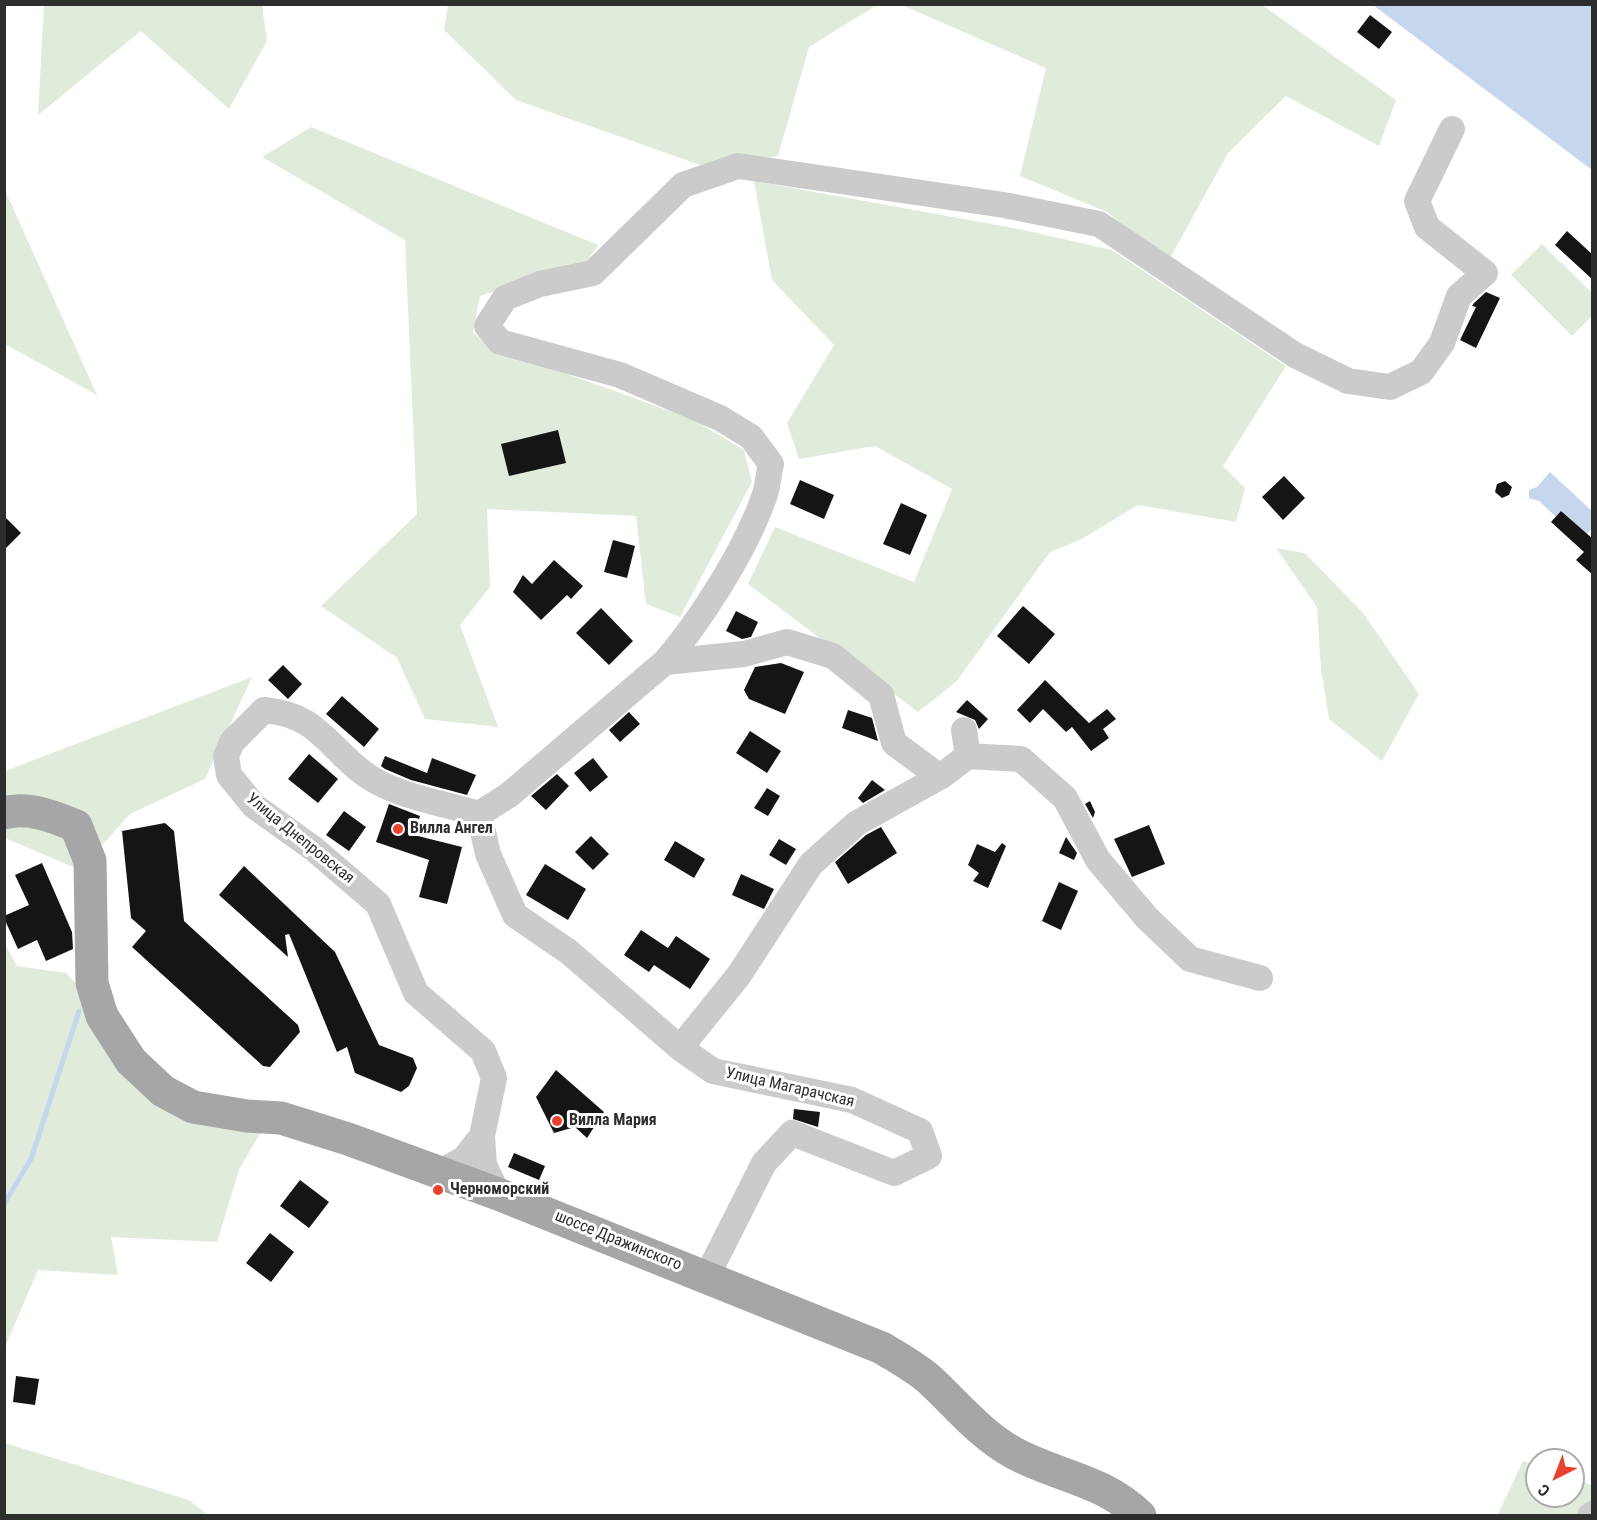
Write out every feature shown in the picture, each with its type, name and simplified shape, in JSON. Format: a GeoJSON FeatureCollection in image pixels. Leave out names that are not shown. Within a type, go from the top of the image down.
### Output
{"type":"FeatureCollection","features":[{"type":"Feature","properties":{"kind":"main road","name":"шоссе Дражинского"},"geometry":{"type":"LineString","coordinates":[[4,813],[12,811],[50,815],[76,826],[90,861],[92,983],[102,1016],[130,1061],[163,1091],[193,1107],[247,1116],[281,1118],[440,1172],[707,1276],[882,1348],[929,1379],[984,1433],[1015,1454],[1101,1487],[1125,1501],[1140,1515]]}},
{"type":"Feature","properties":{"kind":"street"},"geometry":{"type":"LineString","coordinates":[[479,814],[509,795],[665,662],[685,639],[728,571],[764,499],[771,464],[751,437],[720,418],[620,375],[500,342],[487,326],[505,298],[540,284],[593,273],[683,185],[738,165],[1004,205],[1099,224],[1295,355],[1348,381],[1390,387],[1421,372],[1442,342],[1460,296],[1485,273],[1427,227],[1417,201],[1452,129]]}},
{"type":"Feature","properties":{"kind":"street"},"geometry":{"type":"LineString","coordinates":[[665,662],[744,654],[787,642],[833,656],[881,694],[894,742],[940,777]]}},
{"type":"Feature","properties":{"kind":"street","name":"Улица Днепровская"},"geometry":{"type":"LineString","coordinates":[[479,814],[420,798],[367,776],[307,721],[285,712],[264,710],[232,742],[226,756],[229,775],[254,806],[314,849],[378,904],[416,993],[483,1051],[494,1078],[482,1136],[484,1165],[498,1194]]}},
{"type":"Feature","properties":{"kind":"street"},"geometry":{"type":"LineString","coordinates":[[964,730],[968,756]]}},
{"type":"Feature","properties":{"kind":"street"},"geometry":{"type":"LineString","coordinates":[[680,1048],[739,975],[811,864],[857,823],[940,777],[968,756],[1021,759],[1065,798],[1098,860],[1147,918],[1190,958],[1260,978]]}},
{"type":"Feature","properties":{"kind":"street","name":"Улица Магарачская"},"geometry":{"type":"LineString","coordinates":[[479,814],[488,854],[515,915],[569,952],[680,1048],[714,1071],[852,1100],[920,1131],[929,1156],[894,1173],[792,1133],[764,1163],[707,1276]]}},
{"type":"Feature","properties":{"kind":"street","name":"Улица Днепровская"},"geometry":{"type":"LineString","coordinates":[[440,1172],[464,1159],[482,1136]]}},
{"type":"Feature","properties":{"kind":"green space"},"geometry":{"type":"Polygon","coordinates":[[[44,5],[262,5],[267,41],[229,109],[141,31],[38,115],[44,5]]]}},
{"type":"Feature","properties":{"kind":"green space"},"geometry":{"type":"Polygon","coordinates":[[[448,5],[877,5],[809,47],[778,156],[700,165],[516,100],[444,30],[448,5]]]}},
{"type":"Feature","properties":{"kind":"green space"},"geometry":{"type":"Polygon","coordinates":[[[902,5],[1262,5],[1396,100],[1379,146],[1286,96],[1228,153],[1169,260],[1107,212],[1020,176],[1046,68],[902,5]]]}},
{"type":"Feature","properties":{"kind":"green space"},"geometry":{"type":"Polygon","coordinates":[[[311,127],[598,245],[587,261],[480,296],[473,332],[496,355],[562,372],[692,419],[744,450],[752,482],[680,617],[646,604],[636,516],[487,509],[490,587],[460,625],[498,727],[425,719],[397,658],[321,606],[417,514],[405,240],[262,157],[311,127]]]}},
{"type":"Feature","properties":{"kind":"green space"},"geometry":{"type":"Polygon","coordinates":[[[754,181],[1019,229],[1112,250],[1286,366],[1223,466],[1245,488],[1236,522],[1138,505],[1080,540],[1050,552],[956,682],[918,712],[748,584],[775,527],[914,582],[952,489],[875,446],[799,459],[787,423],[834,345],[772,280],[754,181]]]}},
{"type":"Feature","properties":{"kind":"green space"},"geometry":{"type":"Polygon","coordinates":[[[5,190],[97,395],[5,344],[5,190]]]}},
{"type":"Feature","properties":{"kind":"green space"},"geometry":{"type":"Polygon","coordinates":[[[1542,244],[1592,293],[1592,316],[1572,336],[1511,275],[1542,244]]]}},
{"type":"Feature","properties":{"kind":"green space"},"geometry":{"type":"Polygon","coordinates":[[[1276,548],[1305,553],[1364,614],[1419,694],[1382,761],[1329,719],[1321,669],[1317,607],[1276,548]]]}},
{"type":"Feature","properties":{"kind":"green space"},"geometry":{"type":"Polygon","coordinates":[[[252,677],[205,779],[130,814],[80,870],[5,838],[5,771],[252,677]]]}},
{"type":"Feature","properties":{"kind":"green space"},"geometry":{"type":"Polygon","coordinates":[[[5,944],[17,966],[66,973],[167,1081],[263,1128],[239,1170],[217,1242],[111,1237],[118,1275],[38,1270],[5,1347],[5,944]]]}},
{"type":"Feature","properties":{"kind":"green space"},"geometry":{"type":"Polygon","coordinates":[[[5,1443],[189,1500],[208,1515],[5,1515],[5,1443]]]}},
{"type":"Feature","properties":{"kind":"green space"},"geometry":{"type":"Polygon","coordinates":[[[1523,1461],[1525,1462],[1525,1508],[1585,1508],[1585,1483],[1592,1485],[1592,1515],[1497,1516],[1523,1461]]]}},
{"type":"Feature","properties":{"kind":"water"},"geometry":{"type":"Polygon","coordinates":[[[1373,5],[1592,5],[1592,170],[1373,5]]]}},
{"type":"Feature","properties":{"kind":"water"},"geometry":{"type":"Polygon","coordinates":[[[1550,472],[1592,511],[1592,528],[1587,534],[1561,511],[1556,517],[1539,501],[1529,498],[1529,490],[1537,487],[1550,472]]]}},
{"type":"Feature","properties":{"kind":"building"},"geometry":{"type":"Polygon","coordinates":[[[1370,15],[1392,32],[1379,49],[1357,32],[1370,15]]]}},
{"type":"Feature","properties":{"kind":"building"},"geometry":{"type":"Polygon","coordinates":[[[1567,231],[1593,255],[1593,280],[1555,245],[1567,231]]]}},
{"type":"Feature","properties":{"kind":"building"},"geometry":{"type":"Polygon","coordinates":[[[1486,292],[1500,298],[1476,348],[1460,340],[1476,307],[1472,306],[1486,292]]]}},
{"type":"Feature","properties":{"kind":"building"},"geometry":{"type":"Polygon","coordinates":[[[558,430],[566,463],[509,476],[501,444],[558,430]]]}},
{"type":"Feature","properties":{"kind":"building"},"geometry":{"type":"Polygon","coordinates":[[[1284,476],[1305,498],[1283,520],[1262,497],[1284,476]]]}},
{"type":"Feature","properties":{"kind":"building"},"geometry":{"type":"Polygon","coordinates":[[[800,480],[834,495],[824,519],[790,504],[800,480]]]}},
{"type":"Feature","properties":{"kind":"building"},"geometry":{"type":"Polygon","coordinates":[[[1505,481],[1512,487],[1509,495],[1502,498],[1495,492],[1497,484],[1505,481]]]}},
{"type":"Feature","properties":{"kind":"building"},"geometry":{"type":"Polygon","coordinates":[[[901,503],[927,515],[910,555],[883,544],[901,503]]]}},
{"type":"Feature","properties":{"kind":"building"},"geometry":{"type":"Polygon","coordinates":[[[1561,511],[1593,539],[1593,575],[1576,560],[1584,552],[1551,522],[1561,511]]]}},
{"type":"Feature","properties":{"kind":"building"},"geometry":{"type":"Polygon","coordinates":[[[4,516],[21,533],[4,550],[4,516]]]}},
{"type":"Feature","properties":{"kind":"building"},"geometry":{"type":"Polygon","coordinates":[[[613,540],[635,546],[627,578],[604,572],[613,540]]]}},
{"type":"Feature","properties":{"kind":"building"},"geometry":{"type":"Polygon","coordinates":[[[554,560],[583,586],[571,599],[567,595],[541,620],[513,592],[523,575],[532,584],[554,560]]]}},
{"type":"Feature","properties":{"kind":"building"},"geometry":{"type":"Polygon","coordinates":[[[1023,606],[1055,634],[1029,664],[997,636],[1023,606]]]}},
{"type":"Feature","properties":{"kind":"building"},"geometry":{"type":"Polygon","coordinates":[[[601,608],[633,641],[609,665],[576,633],[601,608]]]}},
{"type":"Feature","properties":{"kind":"building"},"geometry":{"type":"Polygon","coordinates":[[[736,611],[758,622],[751,637],[742,639],[726,631],[736,611]]]}},
{"type":"Feature","properties":{"kind":"building"},"geometry":{"type":"Polygon","coordinates":[[[781,663],[804,672],[785,714],[749,699],[744,690],[755,667],[781,663]]]}},
{"type":"Feature","properties":{"kind":"building"},"geometry":{"type":"Polygon","coordinates":[[[283,665],[302,684],[288,699],[268,680],[283,665]]]}},
{"type":"Feature","properties":{"kind":"building"},"geometry":{"type":"Polygon","coordinates":[[[1045,680],[1089,723],[1107,709],[1116,719],[1103,729],[1109,738],[1091,751],[1072,727],[1066,732],[1043,709],[1030,723],[1017,710],[1045,680]]]}},
{"type":"Feature","properties":{"kind":"building"},"geometry":{"type":"Polygon","coordinates":[[[342,696],[379,729],[364,747],[326,714],[342,696]]]}},
{"type":"Feature","properties":{"kind":"building"},"geometry":{"type":"Polygon","coordinates":[[[967,700],[988,719],[979,729],[975,720],[956,712],[967,700]]]}},
{"type":"Feature","properties":{"kind":"building"},"geometry":{"type":"Polygon","coordinates":[[[848,710],[872,718],[878,741],[842,728],[848,710]]]}},
{"type":"Feature","properties":{"kind":"building"},"geometry":{"type":"Polygon","coordinates":[[[629,712],[640,724],[620,742],[609,730],[629,712]]]}},
{"type":"Feature","properties":{"kind":"building"},"geometry":{"type":"Polygon","coordinates":[[[750,731],[781,751],[767,773],[736,753],[750,731]]]}},
{"type":"Feature","properties":{"kind":"building"},"geometry":{"type":"Polygon","coordinates":[[[309,754],[338,779],[318,803],[288,779],[309,754]]]}},
{"type":"Feature","properties":{"kind":"building"},"geometry":{"type":"Polygon","coordinates":[[[385,756],[427,773],[432,758],[476,775],[467,795],[411,780],[385,769],[381,766],[385,756]]]}},
{"type":"Feature","properties":{"kind":"building"},"geometry":{"type":"Polygon","coordinates":[[[593,758],[608,777],[590,792],[574,773],[593,758]]]}},
{"type":"Feature","properties":{"kind":"building"},"geometry":{"type":"Polygon","coordinates":[[[557,774],[569,786],[546,810],[531,796],[557,774]]]}},
{"type":"Feature","properties":{"kind":"building"},"geometry":{"type":"Polygon","coordinates":[[[872,780],[885,790],[863,803],[858,798],[872,780]]]}},
{"type":"Feature","properties":{"kind":"building"},"geometry":{"type":"Polygon","coordinates":[[[767,788],[780,796],[768,816],[754,808],[767,788]]]}},
{"type":"Feature","properties":{"kind":"building"},"geometry":{"type":"Polygon","coordinates":[[[1090,801],[1095,812],[1093,818],[1085,804],[1090,801]]]}},
{"type":"Feature","properties":{"kind":"building"},"geometry":{"type":"Polygon","coordinates":[[[389,804],[420,816],[414,835],[462,847],[447,904],[419,897],[429,860],[376,842],[389,804]]]}},
{"type":"Feature","properties":{"kind":"building"},"geometry":{"type":"Polygon","coordinates":[[[344,811],[366,827],[349,851],[326,835],[344,811]]]}},
{"type":"Feature","properties":{"kind":"building"},"geometry":{"type":"Polygon","coordinates":[[[165,823],[174,831],[184,921],[298,1025],[300,1032],[270,1067],[263,1066],[132,947],[146,931],[131,918],[122,831],[165,823]]]}},
{"type":"Feature","properties":{"kind":"building"},"geometry":{"type":"Polygon","coordinates":[[[1149,825],[1165,864],[1132,877],[1114,839],[1149,825]]]}},
{"type":"Feature","properties":{"kind":"building"},"geometry":{"type":"Polygon","coordinates":[[[881,827],[897,853],[848,884],[835,862],[866,835],[881,827]]]}},
{"type":"Feature","properties":{"kind":"building"},"geometry":{"type":"Polygon","coordinates":[[[591,836],[609,854],[593,870],[575,852],[591,836]]]}},
{"type":"Feature","properties":{"kind":"building"},"geometry":{"type":"Polygon","coordinates":[[[1066,837],[1077,853],[1074,860],[1059,853],[1066,837]]]}},
{"type":"Feature","properties":{"kind":"building"},"geometry":{"type":"Polygon","coordinates":[[[779,839],[796,849],[786,865],[769,855],[779,839]]]}},
{"type":"Feature","properties":{"kind":"building"},"geometry":{"type":"Polygon","coordinates":[[[675,841],[705,859],[694,878],[664,860],[675,841]]]}},
{"type":"Feature","properties":{"kind":"building"},"geometry":{"type":"Polygon","coordinates":[[[1002,843],[1006,846],[988,888],[973,881],[979,873],[968,865],[977,844],[995,852],[1002,843]]]}},
{"type":"Feature","properties":{"kind":"building"},"geometry":{"type":"Polygon","coordinates":[[[42,863],[72,932],[73,949],[46,961],[37,940],[18,949],[4,918],[29,905],[15,875],[42,863]]]}},
{"type":"Feature","properties":{"kind":"building"},"geometry":{"type":"Polygon","coordinates":[[[545,864],[586,889],[568,920],[526,895],[545,864]]]}},
{"type":"Feature","properties":{"kind":"building"},"geometry":{"type":"Polygon","coordinates":[[[244,866],[335,952],[379,1045],[413,1058],[417,1068],[409,1086],[401,1092],[355,1073],[347,1047],[337,1052],[289,934],[285,935],[288,957],[219,895],[244,866]]]}},
{"type":"Feature","properties":{"kind":"building"},"geometry":{"type":"Polygon","coordinates":[[[741,874],[774,889],[764,909],[732,895],[741,874]]]}},
{"type":"Feature","properties":{"kind":"building"},"geometry":{"type":"Polygon","coordinates":[[[1059,882],[1078,891],[1061,930],[1042,921],[1059,882]]]}},
{"type":"Feature","properties":{"kind":"building"},"geometry":{"type":"Polygon","coordinates":[[[641,930],[668,948],[676,936],[710,959],[690,989],[654,965],[649,972],[624,955],[641,930]]]}},
{"type":"Feature","properties":{"kind":"building"},"geometry":{"type":"Polygon","coordinates":[[[556,1070],[604,1112],[587,1138],[575,1127],[554,1133],[536,1097],[556,1070]]]}},
{"type":"Feature","properties":{"kind":"building"},"geometry":{"type":"Polygon","coordinates":[[[794,1109],[820,1112],[818,1127],[793,1119],[794,1109]]]}},
{"type":"Feature","properties":{"kind":"building"},"geometry":{"type":"Polygon","coordinates":[[[514,1153],[545,1166],[539,1180],[508,1167],[514,1153]]]}},
{"type":"Feature","properties":{"kind":"building"},"geometry":{"type":"Polygon","coordinates":[[[300,1180],[329,1202],[309,1228],[280,1206],[300,1180]]]}},
{"type":"Feature","properties":{"kind":"building"},"geometry":{"type":"Polygon","coordinates":[[[270,1233],[294,1252],[271,1282],[246,1263],[270,1233]]]}},
{"type":"Feature","properties":{"kind":"building"},"geometry":{"type":"Polygon","coordinates":[[[16,1376],[39,1379],[35,1405],[13,1402],[16,1376]]]}},
{"type":"Feature","properties":{"kind":"waterway"},"geometry":{"type":"LineString","coordinates":[[4,1204],[31,1159],[79,1011]]}},
{"type":"Feature","properties":{"kind":"place","name":"Вилла Ангел"},"geometry":{"type":"Point","coordinates":[398,829]}},
{"type":"Feature","properties":{"kind":"place","name":"Вилла Мария"},"geometry":{"type":"Point","coordinates":[557,1121]}},
{"type":"Feature","properties":{"kind":"place","name":"Черноморский"},"geometry":{"type":"Point","coordinates":[438,1190]}}]}
